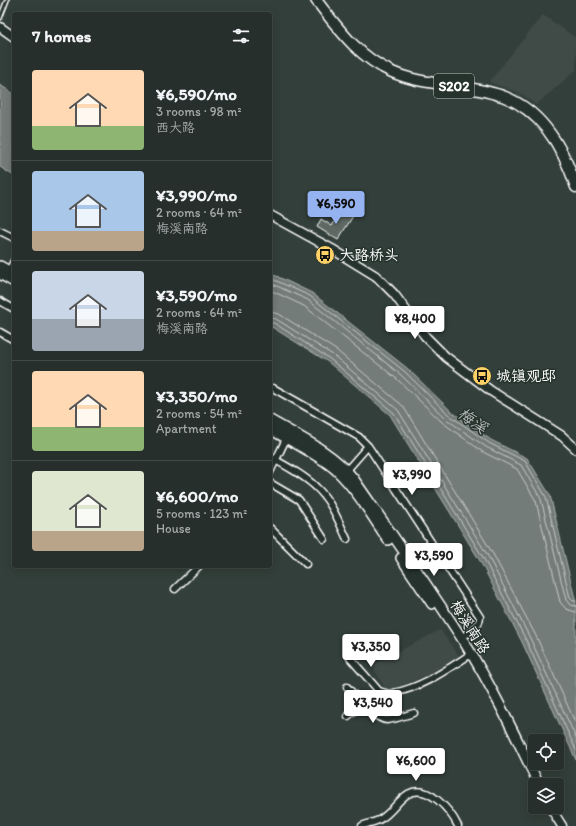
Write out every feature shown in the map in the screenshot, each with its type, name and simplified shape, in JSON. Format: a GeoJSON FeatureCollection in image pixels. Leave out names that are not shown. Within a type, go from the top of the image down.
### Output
{"type":"FeatureCollection","features":[{"type":"Feature","properties":{"kind":"main road","name":"S202"},"geometry":{"type":"LineString","coordinates":[[316,0],[354,47],[368,59],[384,68],[400,76],[499,95],[510,99],[524,108],[540,122],[554,140],[566,160],[576,187]]}},
{"type":"Feature","properties":{"kind":"main road"},"geometry":{"type":"LineString","coordinates":[[0,266],[8,273]]}},
{"type":"Feature","properties":{"kind":"main road","name":"梅溪南路"},"geometry":{"type":"LineString","coordinates":[[272,421],[325,452],[347,470],[420,574],[461,638],[469,655]]}},
{"type":"Feature","properties":{"kind":"main road","name":"梅溪南路"},"geometry":{"type":"LineString","coordinates":[[272,431],[332,467],[350,486],[469,655],[505,713],[535,778]]}},
{"type":"Feature","properties":{"kind":"street"},"geometry":{"type":"LineString","coordinates":[[0,27],[12,35]]}},
{"type":"Feature","properties":{"kind":"street"},"geometry":{"type":"LineString","coordinates":[[272,216],[338,252],[376,276],[394,294],[424,336],[446,357],[491,391],[562,436],[576,449]]}},
{"type":"Feature","properties":{"kind":"street"},"geometry":{"type":"LineString","coordinates":[[0,231],[12,237]]}},
{"type":"Feature","properties":{"kind":"street"},"geometry":{"type":"LineString","coordinates":[[0,301],[12,308]]}},
{"type":"Feature","properties":{"kind":"street"},"geometry":{"type":"LineString","coordinates":[[0,332],[12,339]]}},
{"type":"Feature","properties":{"kind":"street"},"geometry":{"type":"LineString","coordinates":[[273,388],[359,437],[368,446],[480,617],[476,627],[461,638]]}},
{"type":"Feature","properties":{"kind":"street"},"geometry":{"type":"LineString","coordinates":[[286,439],[273,459],[307,479],[318,489],[332,509],[347,539]]}},
{"type":"Feature","properties":{"kind":"street"},"geometry":{"type":"LineString","coordinates":[[347,470],[368,446]]}},
{"type":"Feature","properties":{"kind":"street"},"geometry":{"type":"LineString","coordinates":[[272,484],[299,500],[324,539]]}},
{"type":"Feature","properties":{"kind":"street"},"geometry":{"type":"LineString","coordinates":[[272,530],[306,564]]}},
{"type":"Feature","properties":{"kind":"street"},"geometry":{"type":"LineString","coordinates":[[175,590],[197,568]]}},
{"type":"Feature","properties":{"kind":"street"},"geometry":{"type":"LineString","coordinates":[[350,658],[379,691],[389,694],[417,685],[437,676],[469,655]]}},
{"type":"Feature","properties":{"kind":"street"},"geometry":{"type":"LineString","coordinates":[[347,687],[375,715],[383,720],[414,713]]}},
{"type":"Feature","properties":{"kind":"street"},"geometry":{"type":"LineString","coordinates":[[348,716],[379,691]]}},
{"type":"Feature","properties":{"kind":"street"},"geometry":{"type":"LineString","coordinates":[[362,826],[382,818],[408,794],[419,791],[432,796],[450,813],[458,826]]}},
{"type":"Feature","properties":{"kind":"street"},"geometry":{"type":"LineString","coordinates":[[554,814],[562,826]]}},
{"type":"Feature","properties":{"kind":"lane"},"geometry":{"type":"LineString","coordinates":[[0,18],[7,0]]}},
{"type":"Feature","properties":{"kind":"shaded area"},"geometry":{"type":"Polygon","coordinates":[[[543,15],[576,38],[576,70],[536,105],[525,96],[515,91],[489,82],[543,15]]]}},
{"type":"Feature","properties":{"kind":"shaded area"},"geometry":{"type":"Polygon","coordinates":[[[440,630],[459,656],[441,669],[387,692],[372,665],[440,630]]]}},
{"type":"Feature","properties":{"kind":"water"},"geometry":{"type":"Polygon","coordinates":[[[0,85],[12,93],[12,175],[0,167],[0,85]]]}},
{"type":"Feature","properties":{"kind":"water"},"geometry":{"type":"Polygon","coordinates":[[[272,274],[312,293],[407,368],[452,412],[491,440],[527,458],[550,495],[576,603],[576,760],[522,642],[480,561],[390,415],[328,362],[272,327],[272,274]]]}},
{"type":"Feature","properties":{"kind":"building"},"geometry":{"type":"Polygon","coordinates":[[[342,209],[353,216],[338,240],[317,227],[321,219],[332,226],[342,209]]]}},
{"type":"Feature","properties":{"kind":"place","name":"大路桥头"},"geometry":{"type":"Point","coordinates":[325,255]}},
{"type":"Feature","properties":{"kind":"place","name":"城镇观邸"},"geometry":{"type":"Point","coordinates":[482,376]}},
{"type":"Feature","properties":{"kind":"water label","name":"梅溪"},"geometry":{"type":"Point","coordinates":[473,420]}}]}
